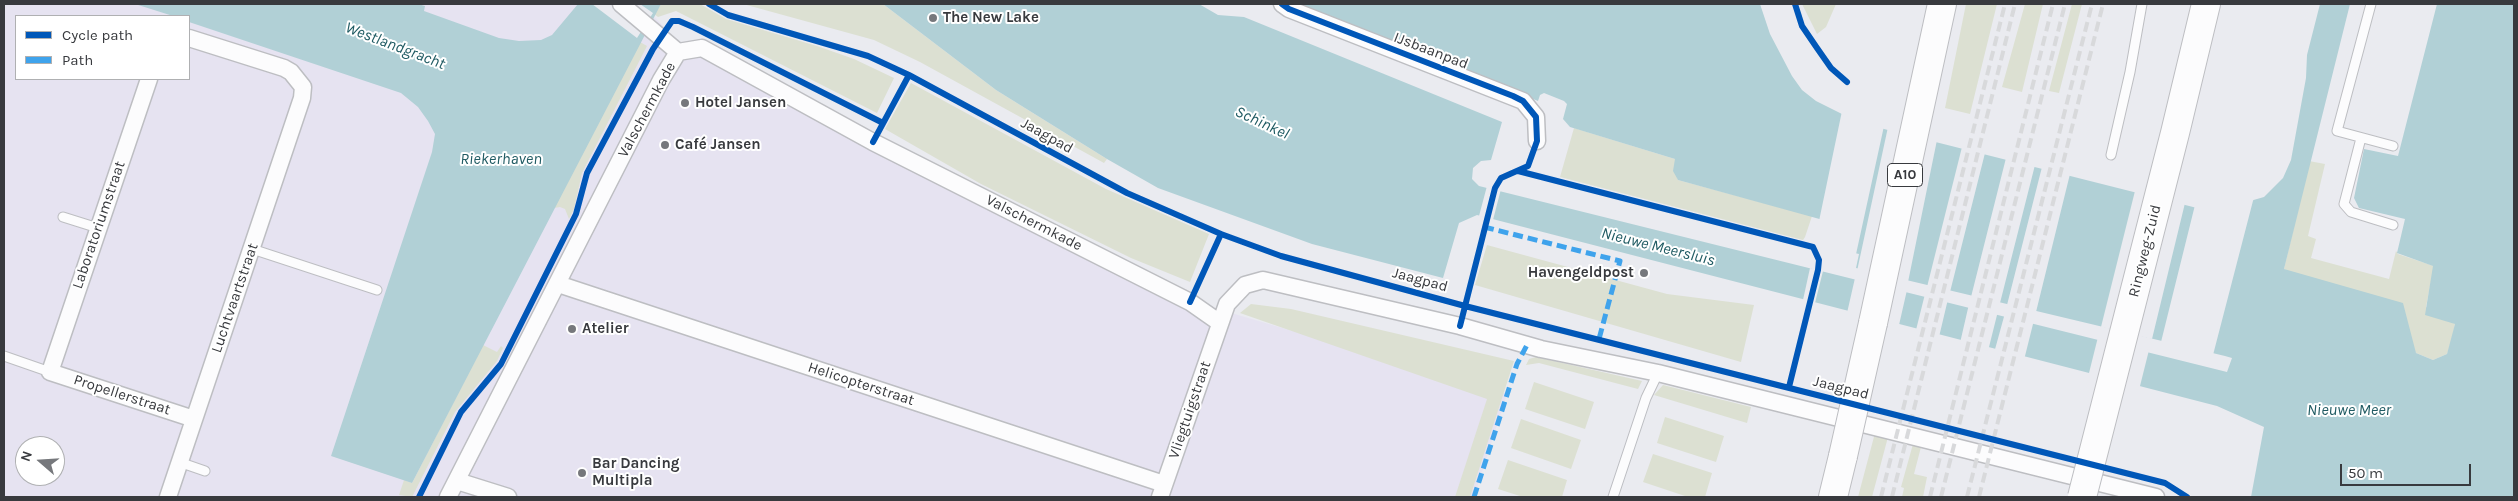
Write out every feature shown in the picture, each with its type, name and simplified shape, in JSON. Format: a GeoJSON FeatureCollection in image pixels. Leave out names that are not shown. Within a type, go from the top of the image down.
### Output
{"type":"FeatureCollection","features":[{"type":"Feature","properties":{"kind":"highway","name":"A10"},"geometry":{"type":"LineString","coordinates":[[1833,497],[1942,4]]}},
{"type":"Feature","properties":{"kind":"highway","name":"Ringweg-Zuid"},"geometry":{"type":"LineString","coordinates":[[2082,497],[2206,4]]}},
{"type":"Feature","properties":{"kind":"street"},"geometry":{"type":"LineString","coordinates":[[621,4],[651,27],[678,52]]}},
{"type":"Feature","properties":{"kind":"street","name":"IJsbaanpad"},"geometry":{"type":"LineString","coordinates":[[1282,4],[1288,9],[1523,101],[1536,117],[1537,141]]}},
{"type":"Feature","properties":{"kind":"street","name":"Luchtvaartstraat"},"geometry":{"type":"LineString","coordinates":[[168,497],[302,98],[302,88],[291,72],[284,68],[190,38]]}},
{"type":"Feature","properties":{"kind":"street","name":"Valschermkade"},"geometry":{"type":"LineString","coordinates":[[448,497],[661,80],[678,52],[702,48],[873,142],[1190,302],[1220,324]]}},
{"type":"Feature","properties":{"kind":"street","name":"Laboratoriumstraat"},"geometry":{"type":"LineString","coordinates":[[50,372],[148,80]]}},
{"type":"Feature","properties":{"kind":"street","name":"Jaagpad"},"geometry":{"type":"LineString","coordinates":[[1220,324],[1227,304],[1245,286],[1263,280],[1460,326],[1541,349],[1658,373],[2156,497]]}},
{"type":"Feature","properties":{"kind":"street","name":"Helicopterstraat"},"geometry":{"type":"LineString","coordinates":[[558,284],[1162,490]]}},
{"type":"Feature","properties":{"kind":"street","name":"Vliegtuigstraat"},"geometry":{"type":"LineString","coordinates":[[1162,490],[1220,324]]}},
{"type":"Feature","properties":{"kind":"street","name":"Propellerstraat"},"geometry":{"type":"LineString","coordinates":[[50,372],[194,419]]}},
{"type":"Feature","properties":{"kind":"street"},"geometry":{"type":"LineString","coordinates":[[457,480],[508,497]]}},
{"type":"Feature","properties":{"kind":"lane"},"geometry":{"type":"LineString","coordinates":[[2111,155],[2130,72],[2142,4]]}},
{"type":"Feature","properties":{"kind":"lane"},"geometry":{"type":"LineString","coordinates":[[2371,4],[2337,131],[2393,146]]}},
{"type":"Feature","properties":{"kind":"lane"},"geometry":{"type":"LineString","coordinates":[[2361,138],[2344,204],[2351,212],[2394,225]]}},
{"type":"Feature","properties":{"kind":"lane"},"geometry":{"type":"LineString","coordinates":[[63,217],[98,228]]}},
{"type":"Feature","properties":{"kind":"lane"},"geometry":{"type":"LineString","coordinates":[[252,248],[377,290]]}},
{"type":"Feature","properties":{"kind":"lane"},"geometry":{"type":"LineString","coordinates":[[4,356],[50,372]]}},
{"type":"Feature","properties":{"kind":"lane"},"geometry":{"type":"LineString","coordinates":[[1613,497],[1646,398],[1658,373]]}},
{"type":"Feature","properties":{"kind":"lane"},"geometry":{"type":"LineString","coordinates":[[179,462],[205,471]]}},
{"type":"Feature","properties":{"kind":"shaded area"},"geometry":{"type":"Polygon","coordinates":[[[4,4],[642,4],[685,49],[1170,295],[1507,394],[1474,497],[4,497],[4,4]]]}},
{"type":"Feature","properties":{"kind":"shaded area"},"geometry":{"type":"Polygon","coordinates":[[[661,4],[700,4],[726,19],[817,46],[854,59],[894,78],[877,113],[676,11],[658,17],[654,14],[661,4]]]}},
{"type":"Feature","properties":{"kind":"shaded area"},"geometry":{"type":"Polygon","coordinates":[[[743,4],[883,4],[996,90],[1107,159],[1104,163],[920,62],[874,40],[743,4]]]}},
{"type":"Feature","properties":{"kind":"shaded area"},"geometry":{"type":"Polygon","coordinates":[[[1802,4],[1836,4],[1826,27],[1817,34],[1802,4]]]}},
{"type":"Feature","properties":{"kind":"shaded area"},"geometry":{"type":"Polygon","coordinates":[[[1966,4],[1997,4],[1970,114],[1945,108],[1966,4]]]}},
{"type":"Feature","properties":{"kind":"shaded area"},"geometry":{"type":"Polygon","coordinates":[[[2025,4],[2043,4],[2022,92],[2002,87],[2025,4]]]}},
{"type":"Feature","properties":{"kind":"shaded area"},"geometry":{"type":"Polygon","coordinates":[[[2072,4],[2082,4],[2059,93],[2049,91],[2072,4]]]}},
{"type":"Feature","properties":{"kind":"shaded area"},"geometry":{"type":"Polygon","coordinates":[[[640,42],[647,46],[582,173],[574,209],[569,219],[565,209],[560,207],[554,208],[640,42]]]}},
{"type":"Feature","properties":{"kind":"shaded area"},"geometry":{"type":"Polygon","coordinates":[[[911,83],[1106,189],[1209,234],[1190,282],[1131,258],[981,184],[885,129],[911,83]]]}},
{"type":"Feature","properties":{"kind":"shaded area"},"geometry":{"type":"Polygon","coordinates":[[[1574,128],[1675,159],[1678,180],[1812,216],[1805,237],[1803,240],[1560,177],[1574,128]]]}},
{"type":"Feature","properties":{"kind":"shaded area"},"geometry":{"type":"Polygon","coordinates":[[[2309,161],[2325,164],[2308,236],[2316,239],[2311,258],[2389,279],[2396,251],[2398,254],[2434,266],[2426,307],[2455,324],[2447,354],[2433,360],[2416,353],[2284,269],[2309,161]]]}},
{"type":"Feature","properties":{"kind":"shaded area"},"geometry":{"type":"Polygon","coordinates":[[[1487,245],[1667,294],[1754,305],[1741,362],[1475,285],[1487,245]]]}},
{"type":"Feature","properties":{"kind":"shaded area"},"geometry":{"type":"Polygon","coordinates":[[[1251,304],[1291,309],[1514,361],[1470,497],[1455,497],[1487,399],[1240,313],[1251,304]]]}},
{"type":"Feature","properties":{"kind":"shaded area"},"geometry":{"type":"Polygon","coordinates":[[[483,345],[497,352],[501,346],[503,348],[497,361],[455,412],[412,497],[399,495],[404,480],[412,483],[483,345]]]}},
{"type":"Feature","properties":{"kind":"shaded area"},"geometry":{"type":"Polygon","coordinates":[[[1536,357],[1642,381],[1638,389],[1539,363],[1526,365],[1529,359],[1536,357]]]}},
{"type":"Feature","properties":{"kind":"shaded area"},"geometry":{"type":"Polygon","coordinates":[[[1534,382],[1594,402],[1585,429],[1525,409],[1534,382]]]}},
{"type":"Feature","properties":{"kind":"shaded area"},"geometry":{"type":"Polygon","coordinates":[[[1663,385],[1751,407],[1747,423],[1654,395],[1663,385]]]}},
{"type":"Feature","properties":{"kind":"shaded area"},"geometry":{"type":"Polygon","coordinates":[[[1665,417],[1724,436],[1716,462],[1657,443],[1665,417]]]}},
{"type":"Feature","properties":{"kind":"shaded area"},"geometry":{"type":"Polygon","coordinates":[[[1521,419],[1581,440],[1571,469],[1511,448],[1521,419]]]}},
{"type":"Feature","properties":{"kind":"shaded area"},"geometry":{"type":"Polygon","coordinates":[[[1875,433],[1888,437],[1872,497],[1858,497],[1875,433]]]}},
{"type":"Feature","properties":{"kind":"shaded area"},"geometry":{"type":"Polygon","coordinates":[[[1913,444],[1921,447],[1914,474],[1927,477],[1923,497],[1902,497],[1904,488],[1901,487],[1913,444]]]}},
{"type":"Feature","properties":{"kind":"shaded area"},"geometry":{"type":"Polygon","coordinates":[[[1653,454],[1712,473],[1705,497],[1688,497],[1643,482],[1653,454]]]}},
{"type":"Feature","properties":{"kind":"shaded area"},"geometry":{"type":"Polygon","coordinates":[[[1508,460],[1567,480],[1562,497],[1523,497],[1498,489],[1508,460]]]}},
{"type":"Feature","properties":{"kind":"water","name":"Riekerhaven"},"geometry":{"type":"Polygon","coordinates":[[[135,4],[418,4],[425,6],[424,11],[499,38],[519,41],[541,40],[552,35],[578,4],[661,4],[412,483],[331,456],[432,152],[435,134],[418,107],[401,93],[190,22],[190,15],[170,15],[135,4]]]}},
{"type":"Feature","properties":{"kind":"water"},"geometry":{"type":"Polygon","coordinates":[[[883,4],[1199,4],[1218,15],[1244,17],[1502,122],[1491,160],[1481,161],[1473,168],[1472,179],[1479,186],[2227,372],[2232,358],[2225,356],[1856,268],[1859,254],[1828,247],[1834,223],[1678,180],[1673,171],[1675,159],[1570,127],[1563,119],[1567,104],[1564,101],[1544,93],[1540,95],[1538,101],[1298,4],[1760,4],[1770,34],[1792,76],[1802,90],[1816,101],[1842,114],[1884,129],[2201,209],[2229,207],[2264,197],[2283,178],[2291,160],[2306,78],[2307,55],[2320,4],[2350,4],[2284,269],[2403,303],[2416,353],[2433,360],[2447,354],[2455,324],[2425,315],[2433,266],[2397,253],[2405,219],[2359,208],[2354,198],[2364,149],[2398,156],[2437,4],[2514,4],[2514,497],[2251,497],[2264,427],[2217,406],[1477,215],[1459,223],[1443,278],[1312,244],[1158,188],[1107,159],[996,90],[883,4]]]}},
{"type":"Feature","properties":{"kind":"pier"},"geometry":{"type":"Polygon","coordinates":[[[592,4],[640,4],[653,13],[637,38],[592,4]]]}},
{"type":"Feature","properties":{"kind":"pier"},"geometry":{"type":"Polygon","coordinates":[[[1842,111],[1884,126],[1856,256],[1826,249],[1831,224],[1819,221],[1842,111]]]}},
{"type":"Feature","properties":{"kind":"pier"},"geometry":{"type":"Polygon","coordinates":[[[1888,127],[1937,140],[1908,282],[1857,271],[1888,127]]]}},
{"type":"Feature","properties":{"kind":"pier"},"geometry":{"type":"Polygon","coordinates":[[[1962,147],[1985,153],[1950,292],[1927,287],[1962,147]]]}},
{"type":"Feature","properties":{"kind":"pier"},"geometry":{"type":"Polygon","coordinates":[[[2006,158],[2035,165],[2000,303],[1971,297],[2006,158]]]}},
{"type":"Feature","properties":{"kind":"pier"},"geometry":{"type":"Polygon","coordinates":[[[2042,167],[2070,174],[2036,312],[2007,305],[2042,167]]]}},
{"type":"Feature","properties":{"kind":"pier"},"geometry":{"type":"Polygon","coordinates":[[[1487,186],[1501,189],[1493,220],[1479,216],[1487,186]]]}},
{"type":"Feature","properties":{"kind":"pier"},"geometry":{"type":"Polygon","coordinates":[[[2135,191],[2185,203],[2152,339],[2101,327],[2135,191]]]}},
{"type":"Feature","properties":{"kind":"pier"},"geometry":{"type":"Polygon","coordinates":[[[2254,197],[2213,355],[2161,342],[2195,205],[2228,205],[2254,197]]]}},
{"type":"Feature","properties":{"kind":"pier"},"geometry":{"type":"Polygon","coordinates":[[[1810,268],[1823,271],[1815,303],[1803,300],[1810,268]]]}},
{"type":"Feature","properties":{"kind":"pier"},"geometry":{"type":"Polygon","coordinates":[[[1855,278],[1907,290],[1899,325],[1847,313],[1855,278]]]}},
{"type":"Feature","properties":{"kind":"pier"},"geometry":{"type":"Polygon","coordinates":[[[1925,294],[1948,299],[1939,337],[1916,330],[1925,294]]]}},
{"type":"Feature","properties":{"kind":"pier"},"geometry":{"type":"Polygon","coordinates":[[[1969,304],[1998,311],[1988,351],[1960,343],[1969,304]]]}},
{"type":"Feature","properties":{"kind":"pier"},"geometry":{"type":"Polygon","coordinates":[[[2005,313],[2034,320],[2024,360],[1994,353],[2005,313]]]}},
{"type":"Feature","properties":{"kind":"pier"},"geometry":{"type":"Polygon","coordinates":[[[2098,337],[2149,350],[2139,390],[2088,377],[2098,337]]]}},
{"type":"Feature","properties":{"kind":"railway"},"geometry":{"type":"LineString","coordinates":[[1881,497],[2005,4]]}},
{"type":"Feature","properties":{"kind":"railway"},"geometry":{"type":"LineString","coordinates":[[1892,497],[2015,4]]}},
{"type":"Feature","properties":{"kind":"railway"},"geometry":{"type":"LineString","coordinates":[[1930,497],[2053,4]]}},
{"type":"Feature","properties":{"kind":"railway"},"geometry":{"type":"LineString","coordinates":[[1941,497],[2065,4]]}},
{"type":"Feature","properties":{"kind":"railway"},"geometry":{"type":"LineString","coordinates":[[1967,497],[2092,4]]}},
{"type":"Feature","properties":{"kind":"railway"},"geometry":{"type":"LineString","coordinates":[[1979,497],[2103,4]]}},
{"type":"Feature","properties":{"kind":"marked path"},"geometry":{"type":"LineString","coordinates":[[1484,227],[1620,261],[1599,339]]}},
{"type":"Feature","properties":{"kind":"marked path"},"geometry":{"type":"LineString","coordinates":[[1474,497],[1517,364],[1527,345]]}},
{"type":"Feature","properties":{"kind":"cycle path"},"geometry":{"type":"LineString","coordinates":[[709,4],[728,15],[868,56],[909,75],[1127,193],[1221,234],[1281,256],[1465,306],[2165,483],[2187,497]]}},
{"type":"Feature","properties":{"kind":"cycle path"},"geometry":{"type":"LineString","coordinates":[[1282,4],[1289,9],[1513,96],[1523,101],[1536,117],[1537,141],[1528,166],[1501,178],[1495,188],[1460,326]]}},
{"type":"Feature","properties":{"kind":"cycle path"},"geometry":{"type":"LineString","coordinates":[[1795,4],[1802,26],[1831,68],[1847,82]]}},
{"type":"Feature","properties":{"kind":"cycle path"},"geometry":{"type":"LineString","coordinates":[[419,497],[461,412],[501,364],[576,214],[587,173],[653,49],[672,21],[679,21],[693,27],[883,123]]}},
{"type":"Feature","properties":{"kind":"cycle path"},"geometry":{"type":"LineString","coordinates":[[873,142],[909,75]]}},
{"type":"Feature","properties":{"kind":"cycle path"},"geometry":{"type":"LineString","coordinates":[[1518,171],[1813,247],[1819,260],[1818,270],[1789,387]]}},
{"type":"Feature","properties":{"kind":"cycle path"},"geometry":{"type":"LineString","coordinates":[[1190,302],[1221,234]]}},
{"type":"Feature","properties":{"kind":"place","name":"The New Lake"},"geometry":{"type":"Point","coordinates":[933,18]}},
{"type":"Feature","properties":{"kind":"place","name":"Hotel Jansen"},"geometry":{"type":"Point","coordinates":[685,103]}},
{"type":"Feature","properties":{"kind":"place","name":"Café Jansen"},"geometry":{"type":"Point","coordinates":[665,145]}},
{"type":"Feature","properties":{"kind":"place","name":"Havengeldpost"},"geometry":{"type":"Point","coordinates":[1644,273]}},
{"type":"Feature","properties":{"kind":"place","name":"Atelier"},"geometry":{"type":"Point","coordinates":[572,329]}},
{"type":"Feature","properties":{"kind":"place","name":"Bar Dancing Multipla"},"geometry":{"type":"Point","coordinates":[582,473]}},
{"type":"Feature","properties":{"kind":"water label","name":"Westlandgracht"},"geometry":{"type":"Point","coordinates":[395,46]}},
{"type":"Feature","properties":{"kind":"water label","name":"Schinkel"},"geometry":{"type":"Point","coordinates":[1262,123]}},
{"type":"Feature","properties":{"kind":"water label","name":"Nieuwe Meersluis"},"geometry":{"type":"Point","coordinates":[1658,247]}},
{"type":"Feature","properties":{"kind":"water label","name":"Nieuwe Meer"},"geometry":{"type":"Point","coordinates":[2349,410]}}]}
